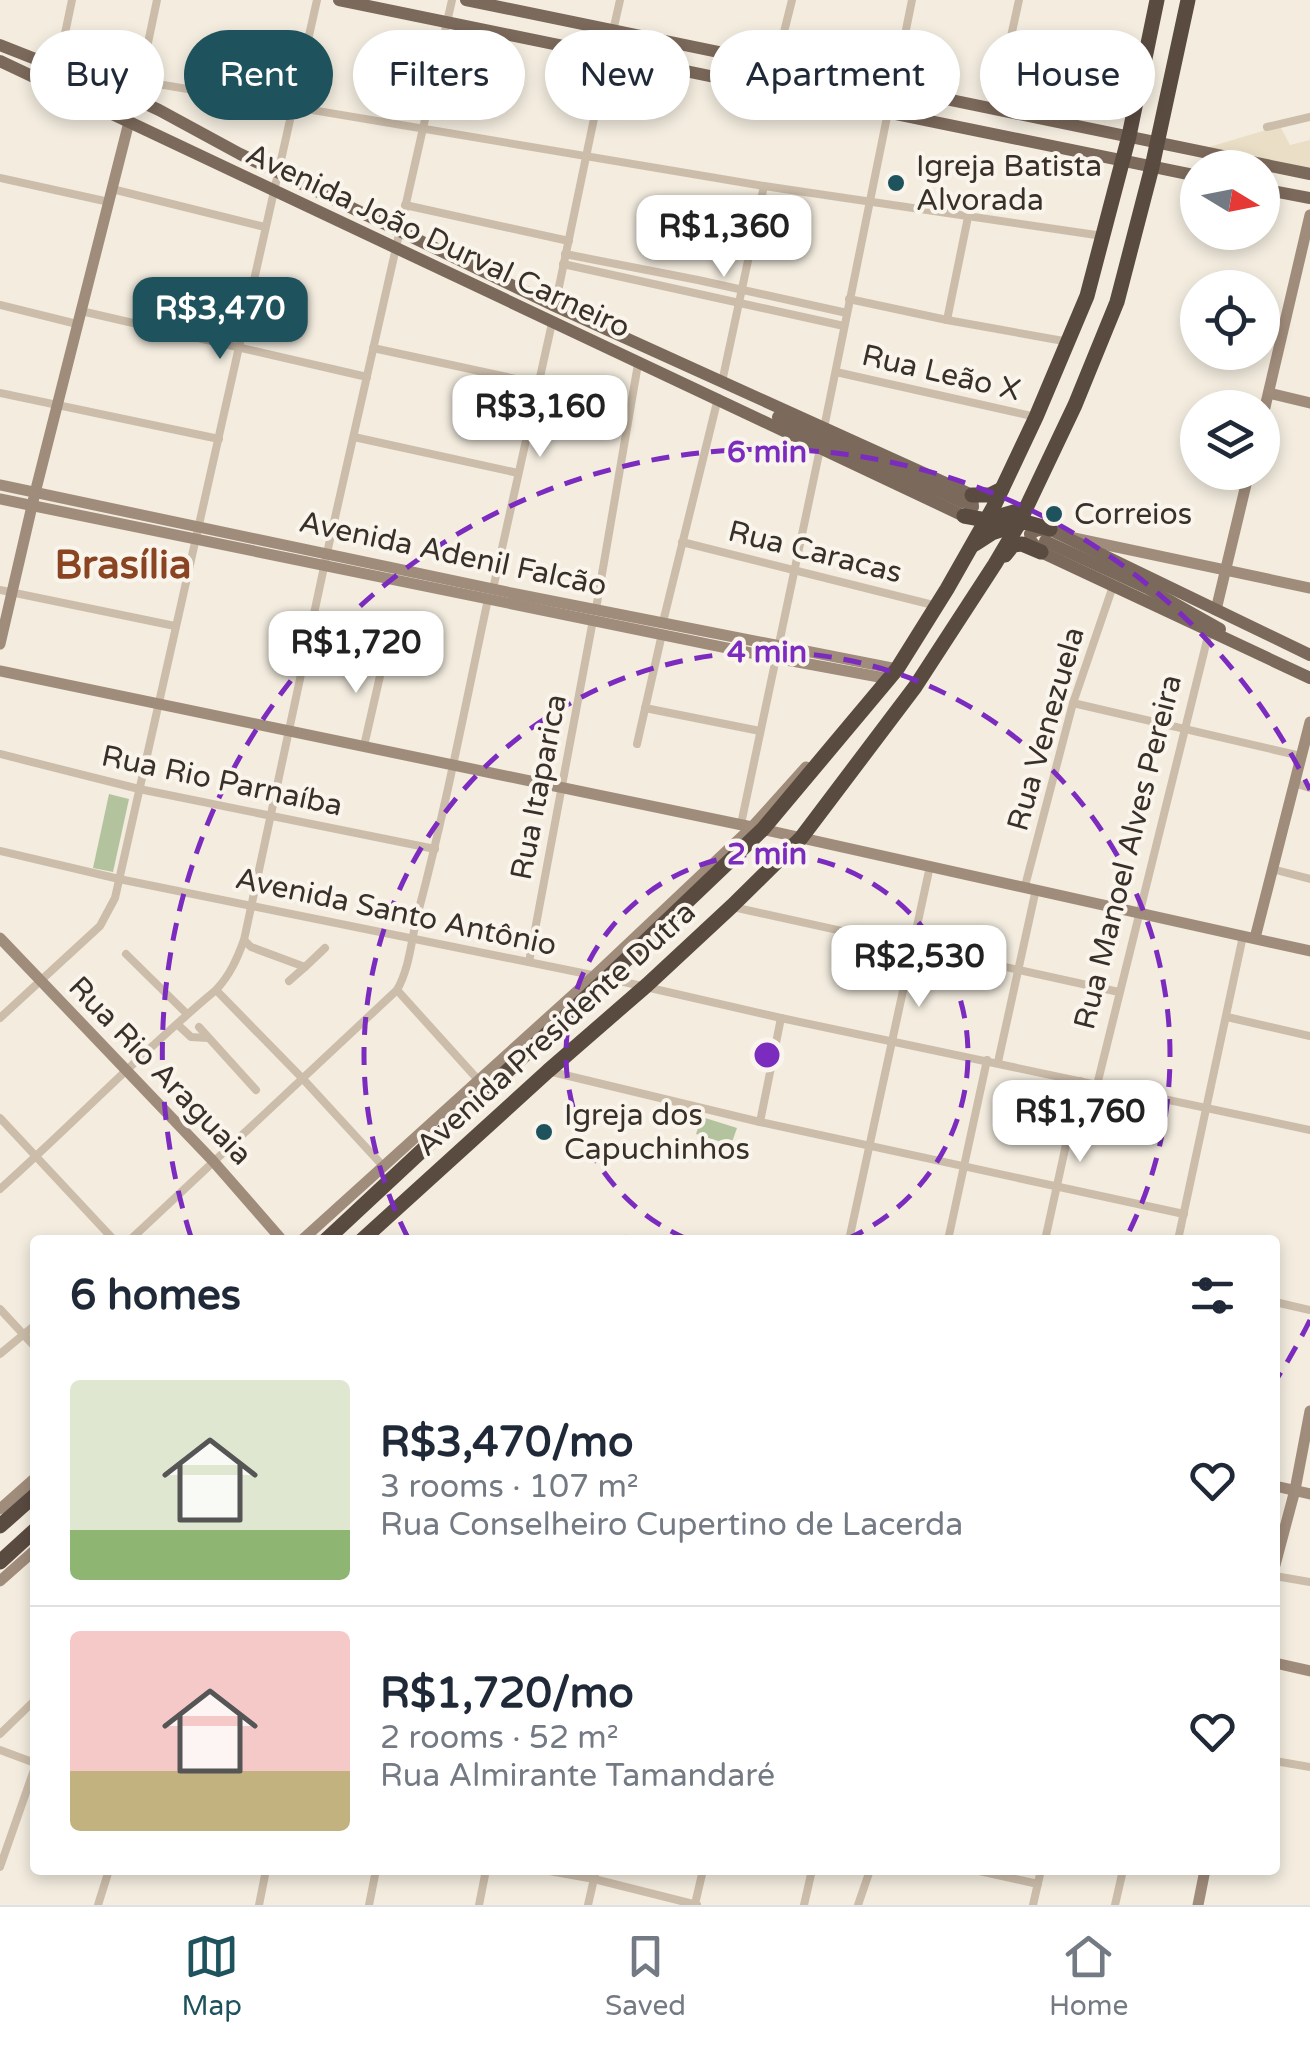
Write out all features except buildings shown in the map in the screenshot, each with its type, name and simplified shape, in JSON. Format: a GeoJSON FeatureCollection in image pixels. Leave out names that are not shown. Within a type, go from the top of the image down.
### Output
{"type":"FeatureCollection","features":[{"type":"Feature","properties":{"kind":"highway","name":"Avenida Presidente Dutra"},"geometry":{"type":"LineString","coordinates":[[329,1235],[347,1209],[601,977],[752,827],[891,677],[986,520],[1069,342],[1087,296],[1124,160],[1158,0]]}},
{"type":"Feature","properties":{"kind":"highway","name":"Avenida Presidente Dutra"},"geometry":{"type":"LineString","coordinates":[[368,1235],[648,985],[801,838],[915,687],[1021,517],[1075,405],[1117,302],[1188,0]]}},
{"type":"Feature","properties":{"kind":"highway"},"geometry":{"type":"LineString","coordinates":[[966,505],[1002,489]]}},
{"type":"Feature","properties":{"kind":"highway"},"geometry":{"type":"LineString","coordinates":[[1033,494],[1037,518],[1050,539]]}},
{"type":"Feature","properties":{"kind":"highway"},"geometry":{"type":"LineString","coordinates":[[966,505],[986,520],[1021,517],[1050,539]]}},
{"type":"Feature","properties":{"kind":"highway"},"geometry":{"type":"LineString","coordinates":[[966,505],[971,546],[1021,517]]}},
{"type":"Feature","properties":{"kind":"highway"},"geometry":{"type":"LineString","coordinates":[[994,564],[1013,545],[1050,539]]}},
{"type":"Feature","properties":{"kind":"highway"},"geometry":{"type":"LineString","coordinates":[[0,1526],[5,1506],[30,1497]]}},
{"type":"Feature","properties":{"kind":"highway"},"geometry":{"type":"LineString","coordinates":[[0,1562],[30,1535]]}},
{"type":"Feature","properties":{"kind":"main road"},"geometry":{"type":"LineString","coordinates":[[339,0],[545,43]]}},
{"type":"Feature","properties":{"kind":"main road"},"geometry":{"type":"LineString","coordinates":[[466,0],[608,30]]}},
{"type":"Feature","properties":{"kind":"main road","name":"Avenida João Durval Carneiro"},"geometry":{"type":"LineString","coordinates":[[0,44],[30,56]]}},
{"type":"Feature","properties":{"kind":"main road","name":"Avenida João Durval Carneiro"},"geometry":{"type":"LineString","coordinates":[[0,61],[30,74]]}},
{"type":"Feature","properties":{"kind":"main road","name":"Avenida João Durval Carneiro"},"geometry":{"type":"LineString","coordinates":[[164,114],[555,306],[824,428],[966,505]]}},
{"type":"Feature","properties":{"kind":"main road","name":"Avenida João Durval Carneiro"},"geometry":{"type":"LineString","coordinates":[[124,120],[638,364],[725,397],[820,449],[966,505]]}},
{"type":"Feature","properties":{"kind":"main road"},"geometry":{"type":"LineString","coordinates":[[928,120],[1180,172]]}},
{"type":"Feature","properties":{"kind":"main road"},"geometry":{"type":"LineString","coordinates":[[1004,135],[1007,120]]}},
{"type":"Feature","properties":{"kind":"main road"},"geometry":{"type":"LineString","coordinates":[[1051,120],[1196,150]]}},
{"type":"Feature","properties":{"kind":"main road"},"geometry":{"type":"LineString","coordinates":[[184,124],[171,124],[167,134],[188,150]]}},
{"type":"Feature","properties":{"kind":"main road"},"geometry":{"type":"LineString","coordinates":[[1280,168],[1310,174]]}},
{"type":"Feature","properties":{"kind":"main road"},"geometry":{"type":"LineString","coordinates":[[1280,192],[1310,198]]}},
{"type":"Feature","properties":{"kind":"main road"},"geometry":{"type":"LineString","coordinates":[[722,383],[725,397],[966,505]]}},
{"type":"Feature","properties":{"kind":"main road"},"geometry":{"type":"LineString","coordinates":[[1050,539],[1113,586],[1310,678]]}},
{"type":"Feature","properties":{"kind":"main road"},"geometry":{"type":"LineString","coordinates":[[1050,539],[1188,610],[1247,648]]}},
{"type":"Feature","properties":{"kind":"main road"},"geometry":{"type":"LineString","coordinates":[[1050,539],[1310,654]]}},
{"type":"Feature","properties":{"kind":"main road"},"geometry":{"type":"LineString","coordinates":[[1188,610],[1253,629]]}},
{"type":"Feature","properties":{"kind":"street"},"geometry":{"type":"LineString","coordinates":[[66,30],[72,0]]}},
{"type":"Feature","properties":{"kind":"street"},"geometry":{"type":"LineString","coordinates":[[151,30],[157,0]]}},
{"type":"Feature","properties":{"kind":"street"},"geometry":{"type":"LineString","coordinates":[[310,30],[316,0]]}},
{"type":"Feature","properties":{"kind":"street"},"geometry":{"type":"LineString","coordinates":[[0,1189],[216,990],[235,964],[252,905],[452,0]]}},
{"type":"Feature","properties":{"kind":"street"},"geometry":{"type":"LineString","coordinates":[[613,30],[620,0]]}},
{"type":"Feature","properties":{"kind":"street"},"geometry":{"type":"LineString","coordinates":[[785,30],[792,0]]}},
{"type":"Feature","properties":{"kind":"street"},"geometry":{"type":"LineString","coordinates":[[906,30],[912,0]]}},
{"type":"Feature","properties":{"kind":"street"},"geometry":{"type":"LineString","coordinates":[[1014,30],[1019,0]]}},
{"type":"Feature","properties":{"kind":"street"},"geometry":{"type":"LineString","coordinates":[[333,115],[764,186],[1104,236]]}},
{"type":"Feature","properties":{"kind":"street"},"geometry":{"type":"LineString","coordinates":[[1268,126],[1310,117]]}},
{"type":"Feature","properties":{"kind":"street"},"geometry":{"type":"LineString","coordinates":[[0,1018],[100,926],[114,898],[290,120]]}},
{"type":"Feature","properties":{"kind":"street"},"geometry":{"type":"LineString","coordinates":[[555,306],[595,120]]}},
{"type":"Feature","properties":{"kind":"street"},"geometry":{"type":"LineString","coordinates":[[824,428],[886,120]]}},
{"type":"Feature","properties":{"kind":"street"},"geometry":{"type":"LineString","coordinates":[[0,644],[6,591],[34,500],[128,122]]}},
{"type":"Feature","properties":{"kind":"street"},"geometry":{"type":"LineString","coordinates":[[0,178],[110,195],[265,227]]}},
{"type":"Feature","properties":{"kind":"street"},"geometry":{"type":"LineString","coordinates":[[722,383],[764,186]]}},
{"type":"Feature","properties":{"kind":"street"},"geometry":{"type":"LineString","coordinates":[[406,205],[568,240]]}},
{"type":"Feature","properties":{"kind":"street"},"geometry":{"type":"LineString","coordinates":[[1270,390],[1310,215]]}},
{"type":"Feature","properties":{"kind":"street"},"geometry":{"type":"LineString","coordinates":[[947,320],[968,217]]}},
{"type":"Feature","properties":{"kind":"street"},"geometry":{"type":"LineString","coordinates":[[566,254],[847,313]]}},
{"type":"Feature","properties":{"kind":"street"},"geometry":{"type":"LineString","coordinates":[[563,264],[844,326]]}},
{"type":"Feature","properties":{"kind":"street"},"geometry":{"type":"LineString","coordinates":[[695,293],[698,280]]}},
{"type":"Feature","properties":{"kind":"street"},"geometry":{"type":"LineString","coordinates":[[849,299],[1069,342]]}},
{"type":"Feature","properties":{"kind":"street"},"geometry":{"type":"LineString","coordinates":[[0,306],[77,324]]}},
{"type":"Feature","properties":{"kind":"street"},"geometry":{"type":"LineString","coordinates":[[81,310],[367,376]]}},
{"type":"Feature","properties":{"kind":"street"},"geometry":{"type":"LineString","coordinates":[[135,1235],[397,990],[409,963],[411,938],[552,324]]}},
{"type":"Feature","properties":{"kind":"street"},"geometry":{"type":"LineString","coordinates":[[373,348],[539,384]]}},
{"type":"Feature","properties":{"kind":"street","name":"Rua Itaparica"},"geometry":{"type":"LineString","coordinates":[[529,962],[638,364]]}},
{"type":"Feature","properties":{"kind":"street","name":"Rua Leão X"},"geometry":{"type":"LineString","coordinates":[[836,372],[1036,417]]}},
{"type":"Feature","properties":{"kind":"street"},"geometry":{"type":"LineString","coordinates":[[0,393],[219,439]]}},
{"type":"Feature","properties":{"kind":"street"},"geometry":{"type":"LineString","coordinates":[[1280,396],[1310,403]]}},
{"type":"Feature","properties":{"kind":"street"},"geometry":{"type":"LineString","coordinates":[[636,744],[682,542],[725,397]]}},
{"type":"Feature","properties":{"kind":"street"},"geometry":{"type":"LineString","coordinates":[[354,437],[518,473]]}},
{"type":"Feature","properties":{"kind":"street"},"geometry":{"type":"LineString","coordinates":[[752,827],[760,731],[820,449]]}},
{"type":"Feature","properties":{"kind":"street","name":"Avenida Adenil Falcão"},"geometry":{"type":"LineString","coordinates":[[0,486],[34,500]]}},
{"type":"Feature","properties":{"kind":"street"},"geometry":{"type":"LineString","coordinates":[[1216,610],[1245,490]]}},
{"type":"Feature","properties":{"kind":"street","name":"Avenida Adenil Falcão"},"geometry":{"type":"LineString","coordinates":[[0,499],[34,500],[891,677]]}},
{"type":"Feature","properties":{"kind":"street"},"geometry":{"type":"LineString","coordinates":[[1050,539],[1310,588]]}},
{"type":"Feature","properties":{"kind":"street","name":"Rua Caracas"},"geometry":{"type":"LineString","coordinates":[[682,542],[937,606]]}},
{"type":"Feature","properties":{"kind":"street","name":"Rua Venezuela"},"geometry":{"type":"LineString","coordinates":[[998,1062],[1019,968],[1030,888],[1073,703],[1113,586]]}},
{"type":"Feature","properties":{"kind":"street"},"geometry":{"type":"LineString","coordinates":[[6,591],[175,626]]}},
{"type":"Feature","properties":{"kind":"street","name":"Rua Manoel Alves Pereira"},"geometry":{"type":"LineString","coordinates":[[1097,1084],[1209,632]]}},
{"type":"Feature","properties":{"kind":"street"},"geometry":{"type":"LineString","coordinates":[[364,746],[384,654]]}},
{"type":"Feature","properties":{"kind":"street"},"geometry":{"type":"LineString","coordinates":[[0,672],[752,827],[1310,951]]}},
{"type":"Feature","properties":{"kind":"street"},"geometry":{"type":"LineString","coordinates":[[1073,703],[1301,756]]}},
{"type":"Feature","properties":{"kind":"street"},"geometry":{"type":"LineString","coordinates":[[645,708],[760,731]]}},
{"type":"Feature","properties":{"kind":"street"},"geometry":{"type":"LineString","coordinates":[[1179,1235],[1227,1016],[1272,869],[1310,722]]}},
{"type":"Feature","properties":{"kind":"street","name":"Rua Rio Parnaíba"},"geometry":{"type":"LineString","coordinates":[[0,754],[139,788],[434,848]]}},
{"type":"Feature","properties":{"kind":"street"},"geometry":{"type":"LineString","coordinates":[[1294,783],[1310,788]]}},
{"type":"Feature","properties":{"kind":"street","name":"Avenida Santo Antônio"},"geometry":{"type":"LineString","coordinates":[[0,851],[119,879],[648,985],[781,1018],[1310,1130]]}},
{"type":"Feature","properties":{"kind":"street"},"geometry":{"type":"LineString","coordinates":[[850,1235],[930,866]]}},
{"type":"Feature","properties":{"kind":"street"},"geometry":{"type":"LineString","coordinates":[[1272,869],[1310,878]]}},
{"type":"Feature","properties":{"kind":"street"},"geometry":{"type":"LineString","coordinates":[[732,906],[1119,992]]}},
{"type":"Feature","properties":{"kind":"street","name":"Rua Rio Araguaia"},"geometry":{"type":"LineString","coordinates":[[0,938],[213,1161],[278,1235]]}},
{"type":"Feature","properties":{"kind":"street"},"geometry":{"type":"LineString","coordinates":[[244,940],[251,947],[306,966]]}},
{"type":"Feature","properties":{"kind":"street"},"geometry":{"type":"LineString","coordinates":[[289,981],[325,948]]}},
{"type":"Feature","properties":{"kind":"street"},"geometry":{"type":"LineString","coordinates":[[126,954],[188,1014]]}},
{"type":"Feature","properties":{"kind":"street"},"geometry":{"type":"LineString","coordinates":[[216,990],[383,1166]]}},
{"type":"Feature","properties":{"kind":"street"},"geometry":{"type":"LineString","coordinates":[[397,990],[482,1084]]}},
{"type":"Feature","properties":{"kind":"street"},"geometry":{"type":"LineString","coordinates":[[1227,1016],[1310,1036]]}},
{"type":"Feature","properties":{"kind":"street"},"geometry":{"type":"LineString","coordinates":[[760,1122],[781,1018]]}},
{"type":"Feature","properties":{"kind":"street"},"geometry":{"type":"LineString","coordinates":[[178,1024],[191,1037],[208,1038]]}},
{"type":"Feature","properties":{"kind":"street"},"geometry":{"type":"LineString","coordinates":[[199,1028],[256,1090]]}},
{"type":"Feature","properties":{"kind":"street"},"geometry":{"type":"LineString","coordinates":[[949,1235],[986,1060]]}},
{"type":"Feature","properties":{"kind":"street"},"geometry":{"type":"LineString","coordinates":[[548,1072],[1184,1214]]}},
{"type":"Feature","properties":{"kind":"street"},"geometry":{"type":"LineString","coordinates":[[1046,1235],[1080,1081]]}},
{"type":"Feature","properties":{"kind":"street"},"geometry":{"type":"LineString","coordinates":[[0,1118],[109,1235]]}},
{"type":"Feature","properties":{"kind":"street","name":"Avenida Presidente Dutra"},"geometry":{"type":"LineString","coordinates":[[309,1235],[347,1209],[383,1166],[441,1123]]}},
{"type":"Feature","properties":{"kind":"street"},"geometry":{"type":"LineString","coordinates":[[1280,1303],[1310,1310]]}},
{"type":"Feature","properties":{"kind":"street"},"geometry":{"type":"LineString","coordinates":[[0,1309],[30,1342]]}},
{"type":"Feature","properties":{"kind":"street"},"geometry":{"type":"LineString","coordinates":[[0,1354],[30,1330]]}},
{"type":"Feature","properties":{"kind":"street"},"geometry":{"type":"LineString","coordinates":[[1280,1545],[1310,1411]]}},
{"type":"Feature","properties":{"kind":"street"},"geometry":{"type":"LineString","coordinates":[[5,1506],[30,1483]]}},
{"type":"Feature","properties":{"kind":"street"},"geometry":{"type":"LineString","coordinates":[[1280,1487],[1310,1494]]}},
{"type":"Feature","properties":{"kind":"street"},"geometry":{"type":"LineString","coordinates":[[0,1581],[30,1557]]}},
{"type":"Feature","properties":{"kind":"street"},"geometry":{"type":"LineString","coordinates":[[1280,1577],[1310,1582]]}},
{"type":"Feature","properties":{"kind":"street"},"geometry":{"type":"LineString","coordinates":[[1280,1664],[1310,1671]]}},
{"type":"Feature","properties":{"kind":"street"},"geometry":{"type":"LineString","coordinates":[[0,1734],[30,1705]]}},
{"type":"Feature","properties":{"kind":"street"},"geometry":{"type":"LineString","coordinates":[[0,1750],[30,1763]]}},
{"type":"Feature","properties":{"kind":"street"},"geometry":{"type":"LineString","coordinates":[[1280,1762],[1310,1767]]}},
{"type":"Feature","properties":{"kind":"street"},"geometry":{"type":"LineString","coordinates":[[0,1867],[30,1780]]}},
{"type":"Feature","properties":{"kind":"street"},"geometry":{"type":"LineString","coordinates":[[98,1905],[107,1875]]}},
{"type":"Feature","properties":{"kind":"street"},"geometry":{"type":"LineString","coordinates":[[259,1905],[265,1875]]}},
{"type":"Feature","properties":{"kind":"street"},"geometry":{"type":"LineString","coordinates":[[369,1905],[375,1875]]}},
{"type":"Feature","properties":{"kind":"street"},"geometry":{"type":"LineString","coordinates":[[479,1905],[485,1875]]}},
{"type":"Feature","properties":{"kind":"street"},"geometry":{"type":"LineString","coordinates":[[588,1905],[595,1875]]}},
{"type":"Feature","properties":{"kind":"street"},"geometry":{"type":"LineString","coordinates":[[598,1875],[696,1905],[702,1875]]}},
{"type":"Feature","properties":{"kind":"street"},"geometry":{"type":"LineString","coordinates":[[804,1905],[811,1875]]}},
{"type":"Feature","properties":{"kind":"street"},"geometry":{"type":"LineString","coordinates":[[858,1905],[868,1875]]}},
{"type":"Feature","properties":{"kind":"street"},"geometry":{"type":"LineString","coordinates":[[998,1875],[1038,1884]]}},
{"type":"Feature","properties":{"kind":"street"},"geometry":{"type":"LineString","coordinates":[[1033,1905],[1041,1875]]}},
{"type":"Feature","properties":{"kind":"street"},"geometry":{"type":"LineString","coordinates":[[1114,1905],[1122,1875]]}},
{"type":"Feature","properties":{"kind":"street"},"geometry":{"type":"LineString","coordinates":[[1200,1905],[1205,1875]]}},
{"type":"Feature","properties":{"kind":"green space"},"geometry":{"type":"Polygon","coordinates":[[[109,794],[129,799],[113,872],[93,868],[109,794]]]}},
{"type":"Feature","properties":{"kind":"green space"},"geometry":{"type":"Polygon","coordinates":[[[702,1117],[737,1128],[731,1145],[696,1134],[702,1117]]]}},
{"type":"Feature","properties":{"kind":"shaded area"},"geometry":{"type":"Polygon","coordinates":[[[1280,126],[1290,145],[1310,140],[1310,170],[1280,165],[1280,150],[1199,150],[1280,126]]]}},
{"type":"Feature","properties":{"kind":"place","name":"Igreja Batista Alvorada"},"geometry":{"type":"Point","coordinates":[896,183]}},
{"type":"Feature","properties":{"kind":"place","name":"Correios"},"geometry":{"type":"Point","coordinates":[1054,514]}},
{"type":"Feature","properties":{"kind":"place","name":"Igreja dos Capuchinhos"},"geometry":{"type":"Point","coordinates":[544,1132]}},
{"type":"Feature","properties":{"kind":"district","name":"Brasília"},"geometry":{"type":"Point","coordinates":[123,565]}}]}
